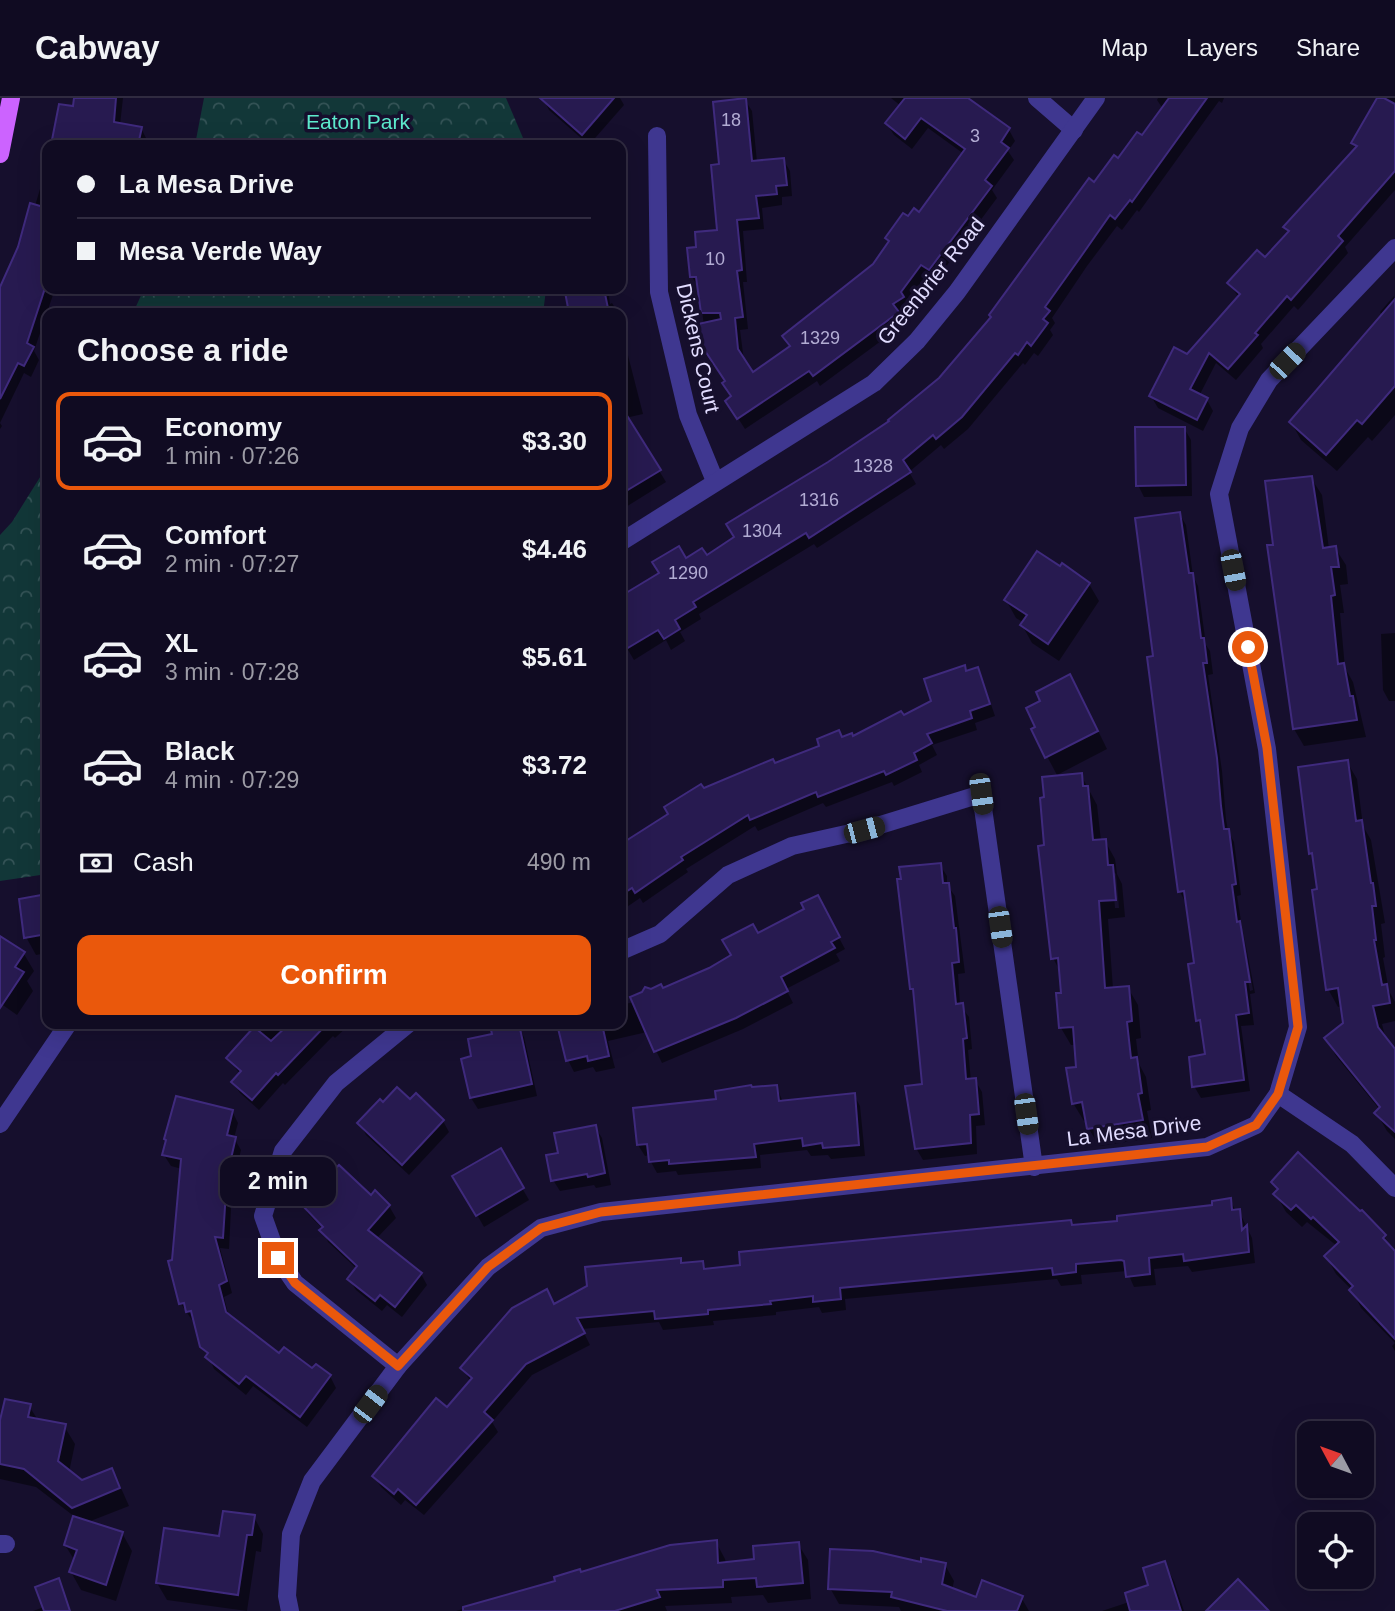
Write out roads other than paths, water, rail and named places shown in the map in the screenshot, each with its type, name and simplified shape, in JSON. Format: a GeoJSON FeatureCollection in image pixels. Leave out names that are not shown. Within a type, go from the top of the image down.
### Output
{"type":"FeatureCollection","features":[{"type":"Feature","properties":{"kind":"main road"},"geometry":{"type":"LineString","coordinates":[[0,154],[11,98]]}},
{"type":"Feature","properties":{"kind":"street"},"geometry":{"type":"LineString","coordinates":[[1037,98],[1074,130]]}},
{"type":"Feature","properties":{"kind":"street","name":"Greenbrier Road"},"geometry":{"type":"LineString","coordinates":[[626,539],[874,383],[918,341],[957,292],[1096,98]]}},
{"type":"Feature","properties":{"kind":"street","name":"Dickens Court"},"geometry":{"type":"LineString","coordinates":[[657,136],[659,292],[688,415],[715,481]]}},
{"type":"Feature","properties":{"kind":"street","name":"La Mesa Drive"},"geometry":{"type":"LineString","coordinates":[[290,1611],[287,1596],[291,1534],[312,1481],[398,1366],[488,1267],[541,1228],[601,1212],[1207,1147],[1256,1125],[1278,1094],[1298,1027],[1267,748],[1219,494],[1240,428],[1269,380],[1395,248]]}},
{"type":"Feature","properties":{"kind":"street"},"geometry":{"type":"LineString","coordinates":[[626,949],[660,934],[728,875],[792,846],[864,830],[981,794],[1034,1167]]}},
{"type":"Feature","properties":{"kind":"street"},"geometry":{"type":"LineString","coordinates":[[0,1125],[65,1029]]}},
{"type":"Feature","properties":{"kind":"street"},"geometry":{"type":"LineString","coordinates":[[398,1366],[295,1283],[278,1258],[263,1216],[283,1151],[335,1083],[402,1029]]}},
{"type":"Feature","properties":{"kind":"street"},"geometry":{"type":"LineString","coordinates":[[1278,1094],[1352,1144],[1395,1188]]}},
{"type":"Feature","properties":{"kind":"park label","name":"Eaton Park"},"geometry":{"type":"Point","coordinates":[358,122]}}]}
